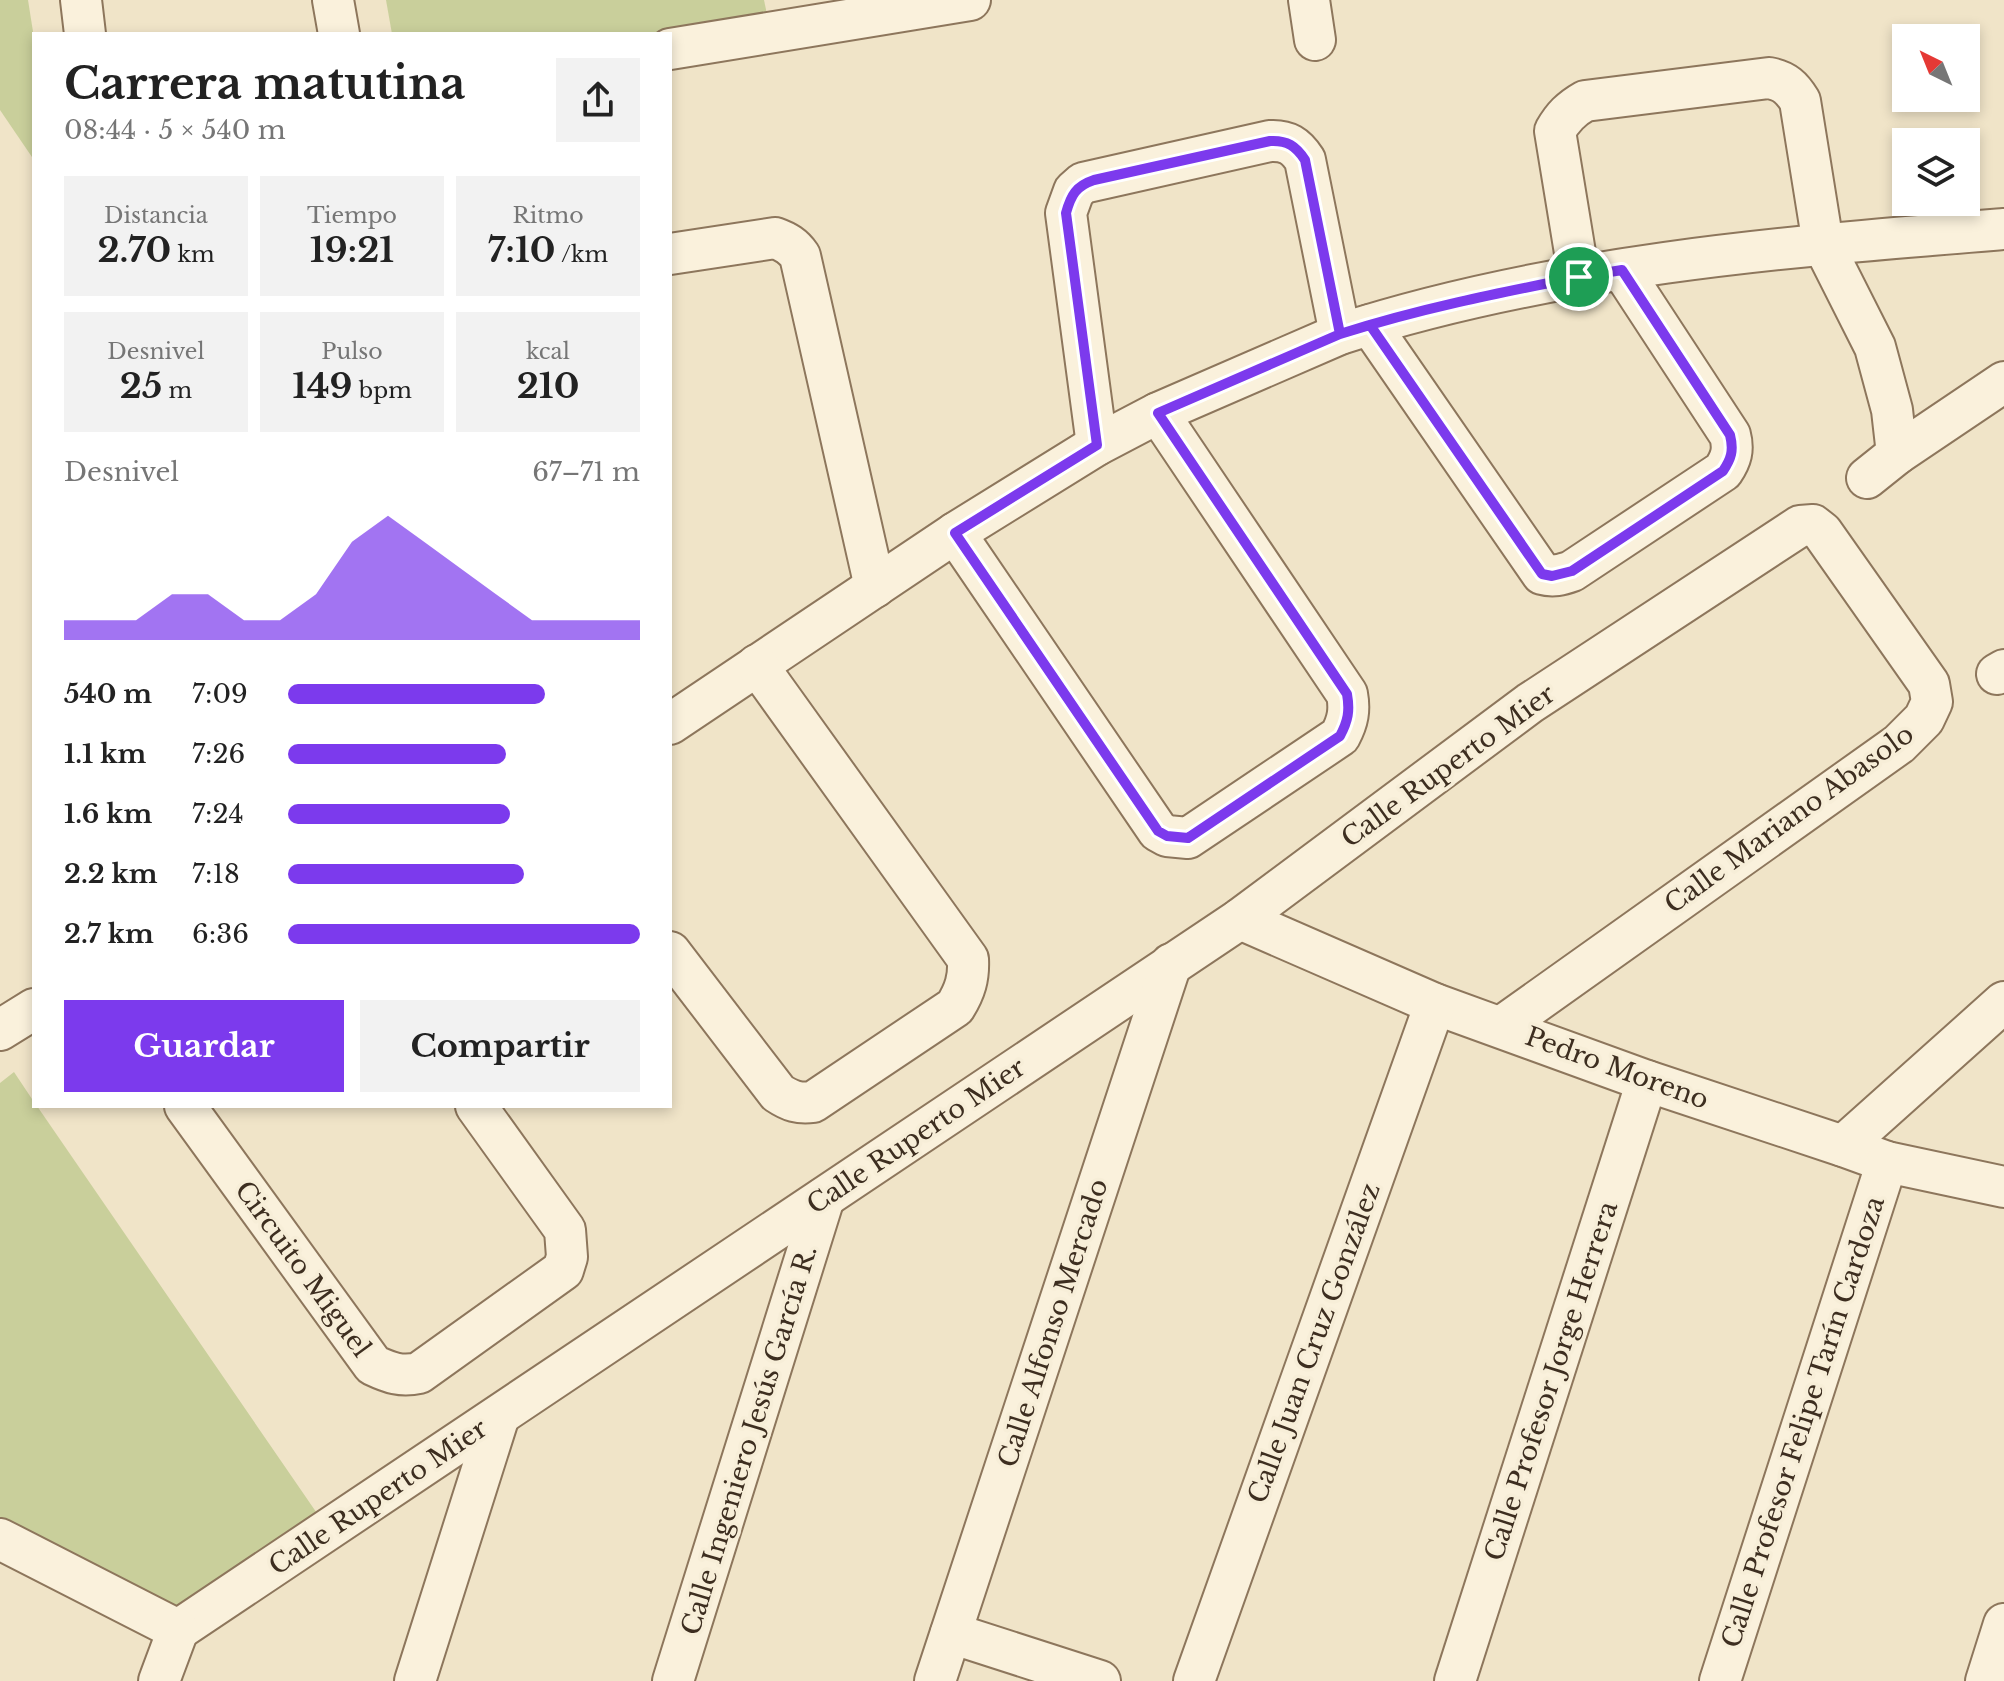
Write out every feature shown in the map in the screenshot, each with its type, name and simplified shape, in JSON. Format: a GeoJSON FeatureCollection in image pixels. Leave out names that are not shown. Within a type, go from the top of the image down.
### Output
{"type":"FeatureCollection","features":[{"type":"Feature","properties":{"kind":"street"},"geometry":{"type":"LineString","coordinates":[[81,0],[85,32]]}},
{"type":"Feature","properties":{"kind":"street"},"geometry":{"type":"LineString","coordinates":[[333,0],[339,32]]}},
{"type":"Feature","properties":{"kind":"street"},"geometry":{"type":"LineString","coordinates":[[672,49],[970,0]]}},
{"type":"Feature","properties":{"kind":"street"},"geometry":{"type":"LineString","coordinates":[[1309,0],[1315,40]]}},
{"type":"Feature","properties":{"kind":"street"},"geometry":{"type":"LineString","coordinates":[[1579,277],[1555,131],[1563,117],[1585,101],[1769,78],[1783,81],[1793,89],[1800,101],[1823,244],[1875,347],[1892,410],[1882,466],[2004,382]]}},
{"type":"Feature","properties":{"kind":"street"},"geometry":{"type":"LineString","coordinates":[[1097,445],[1066,213],[1074,191],[1083,183],[1270,141],[1288,142],[1298,149],[1305,160],[1355,330],[1542,574],[1562,575],[1723,471],[1733,448],[1730,435],[1622,270]]}},
{"type":"Feature","properties":{"kind":"street"},"geometry":{"type":"LineString","coordinates":[[672,723],[955,533],[1097,445],[1158,413],[1355,330],[1473,299],[1622,270],[1823,244],[2004,229]]}},
{"type":"Feature","properties":{"kind":"street"},"geometry":{"type":"LineString","coordinates":[[672,254],[775,238],[794,248],[800,256],[875,587]]}},
{"type":"Feature","properties":{"kind":"street"},"geometry":{"type":"LineString","coordinates":[[955,533],[1158,831],[1167,836],[1188,838],[1340,736],[1347,723],[1349,709],[1347,694],[1158,413]]}},
{"type":"Feature","properties":{"kind":"street","name":"Calle Ruperto Mier"},"geometry":{"type":"LineString","coordinates":[[178,1630],[1240,919],[1530,703],[1800,526],[1813,525]]}},
{"type":"Feature","properties":{"kind":"street","name":"Calle Mariano Abasolo"},"geometry":{"type":"LineString","coordinates":[[1501,1027],[1899,744],[1924,719],[1932,702],[1929,684],[1822,532],[1813,525]]}},
{"type":"Feature","properties":{"kind":"street"},"geometry":{"type":"LineString","coordinates":[[672,955],[778,1093],[802,1103],[813,1102],[955,1007],[969,977],[968,959],[757,665]]}},
{"type":"Feature","properties":{"kind":"street","name":"Pedro Moreno"},"geometry":{"type":"LineString","coordinates":[[1240,919],[1435,1004],[1647,1081],[1887,1162],[2004,1187]]}},
{"type":"Feature","properties":{"kind":"street","name":"Calle Alfonso Mercado"},"geometry":{"type":"LineString","coordinates":[[935,1681],[1171,964]]}},
{"type":"Feature","properties":{"kind":"street"},"geometry":{"type":"LineString","coordinates":[[0,1002],[32,998]]}},
{"type":"Feature","properties":{"kind":"street"},"geometry":{"type":"LineString","coordinates":[[1843,1146],[2004,1002]]}},
{"type":"Feature","properties":{"kind":"street","name":"Calle Juan Cruz González"},"geometry":{"type":"LineString","coordinates":[[1194,1681],[1435,1004]]}},
{"type":"Feature","properties":{"kind":"street"},"geometry":{"type":"LineString","coordinates":[[0,1030],[32,1010]]}},
{"type":"Feature","properties":{"kind":"street","name":"Calle Profesor Jorge Herrera"},"geometry":{"type":"LineString","coordinates":[[1455,1681],[1647,1081]]}},
{"type":"Feature","properties":{"kind":"street","name":"Circuito Miguel"},"geometry":{"type":"LineString","coordinates":[[186,1108],[373,1365],[391,1374],[406,1375],[419,1373],[563,1270],[567,1257],[565,1230],[477,1108]]}},
{"type":"Feature","properties":{"kind":"street","name":"Calle Profesor Felipe Tarín Cardoza"},"geometry":{"type":"LineString","coordinates":[[1720,1681],[1887,1162]]}},
{"type":"Feature","properties":{"kind":"street","name":"Calle Ingeniero Jesús García R."},"geometry":{"type":"LineString","coordinates":[[673,1681],[824,1198]]}},
{"type":"Feature","properties":{"kind":"street"},"geometry":{"type":"LineString","coordinates":[[415,1681],[499,1416]]}},
{"type":"Feature","properties":{"kind":"street"},"geometry":{"type":"LineString","coordinates":[[0,1539],[178,1630],[159,1681]]}},
{"type":"Feature","properties":{"kind":"street"},"geometry":{"type":"LineString","coordinates":[[1986,1681],[2004,1624]]}},
{"type":"Feature","properties":{"kind":"street"},"geometry":{"type":"LineString","coordinates":[[951,1633],[1100,1681]]}},
{"type":"Feature","properties":{"kind":"green space"},"geometry":{"type":"Polygon","coordinates":[[[0,0],[28,0],[33,32],[32,157],[0,110],[0,0]]]}},
{"type":"Feature","properties":{"kind":"green space"},"geometry":{"type":"Polygon","coordinates":[[[386,0],[764,0],[769,24],[672,34],[392,32],[386,0]]]}},
{"type":"Feature","properties":{"kind":"green space"},"geometry":{"type":"Polygon","coordinates":[[[14,1072],[32,1099],[32,1108],[38,1108],[323,1522],[181,1620],[0,1520],[0,1083],[14,1072]]]}},
{"type":"Feature","properties":{"kind":"route"},"geometry":{"type":"LineString","coordinates":[[1579,277],[1473,299],[1370,325],[1340,334],[1158,413],[1347,694],[1349,709],[1347,723],[1340,736],[1188,838],[1167,836],[1158,831],[955,533],[1097,445],[1066,213],[1074,191],[1083,183],[1094,180],[1270,141],[1288,142],[1298,149],[1305,160],[1340,334],[1370,325],[1542,574],[1552,576],[1572,571],[1723,471],[1733,448],[1730,435],[1622,270],[1579,277]]}}]}
